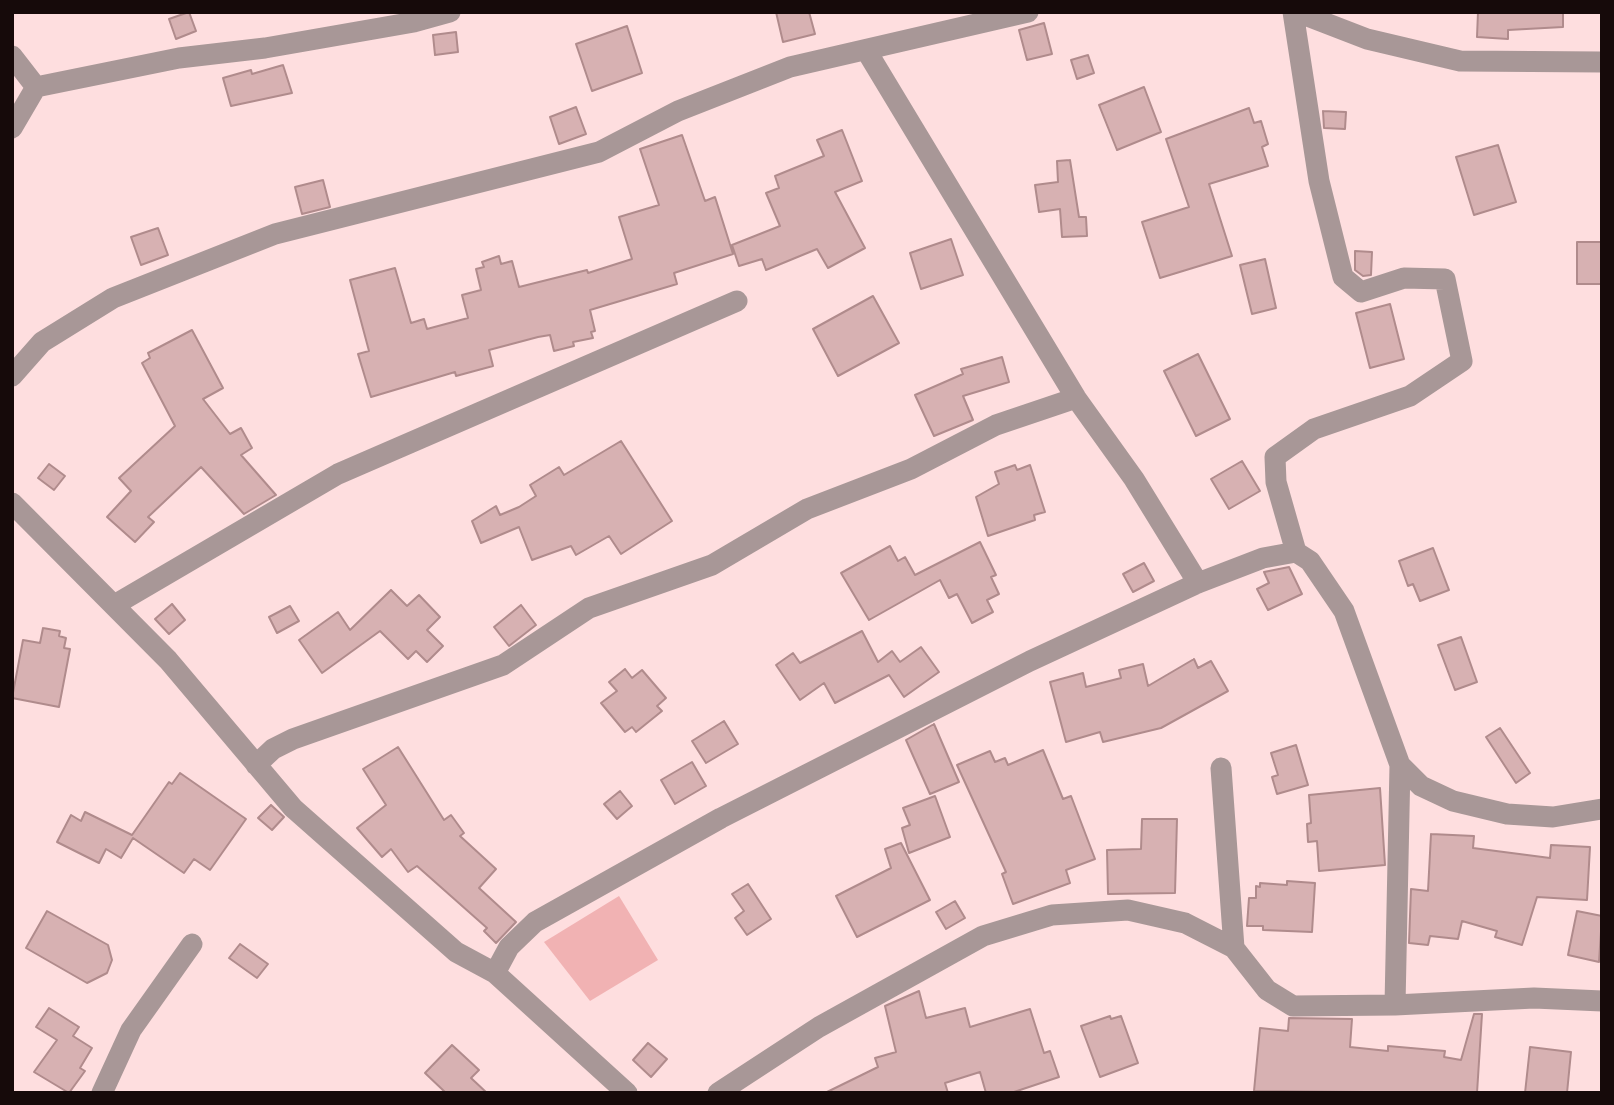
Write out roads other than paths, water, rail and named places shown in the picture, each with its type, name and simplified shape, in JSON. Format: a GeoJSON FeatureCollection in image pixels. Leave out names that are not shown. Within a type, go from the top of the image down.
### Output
{"type":"FeatureCollection","features":[{"type":"Feature","properties":{"kind":"street"},"geometry":{"type":"LineString","coordinates":[[12,128],[36,86],[179,58],[265,48],[400,25],[450,12]]}},
{"type":"Feature","properties":{"kind":"street"},"geometry":{"type":"LineString","coordinates":[[12,376],[42,342],[113,298],[275,234],[599,152],[678,111],[790,67],[1028,12]]}},
{"type":"Feature","properties":{"kind":"street"},"geometry":{"type":"LineString","coordinates":[[1395,1005],[1400,765],[1344,611],[1310,561],[1296,552],[1276,482],[1275,457],[1314,429],[1410,396],[1462,361],[1445,279],[1404,278],[1361,292],[1343,277],[1319,181],[1295,12],[1367,39],[1460,61],[1602,62]]}},
{"type":"Feature","properties":{"kind":"street"},"geometry":{"type":"LineString","coordinates":[[866,50],[1076,398],[1134,479],[1198,583]]}},
{"type":"Feature","properties":{"kind":"street"},"geometry":{"type":"LineString","coordinates":[[12,56],[36,86]]}},
{"type":"Feature","properties":{"kind":"street"},"geometry":{"type":"LineString","coordinates":[[116,604],[338,474],[737,301]]}},
{"type":"Feature","properties":{"kind":"street"},"geometry":{"type":"LineString","coordinates":[[256,765],[273,749],[293,739],[503,665],[589,608],[712,565],[807,509],[911,469],[996,425],[1076,398]]}},
{"type":"Feature","properties":{"kind":"street"},"geometry":{"type":"LineString","coordinates":[[12,503],[116,604],[293,808],[456,952],[495,972],[627,1093]]}},
{"type":"Feature","properties":{"kind":"street"},"geometry":{"type":"LineString","coordinates":[[495,972],[509,947],[535,922],[721,818],[1030,661],[1198,583],[1263,558],[1296,552]]}},
{"type":"Feature","properties":{"kind":"street"},"geometry":{"type":"LineString","coordinates":[[1400,765],[1421,786],[1453,802],[1507,814],[1553,817],[1602,808]]}},
{"type":"Feature","properties":{"kind":"street"},"geometry":{"type":"LineString","coordinates":[[1221,768],[1234,948]]}},
{"type":"Feature","properties":{"kind":"street"},"geometry":{"type":"LineString","coordinates":[[718,1093],[819,1027],[983,936],[1052,915],[1128,909],[1185,923],[1234,948],[1267,990],[1293,1006],[1395,1005],[1534,998],[1602,1001]]}},
{"type":"Feature","properties":{"kind":"street"},"geometry":{"type":"LineString","coordinates":[[102,1093],[131,1030],[192,944]]}}]}
